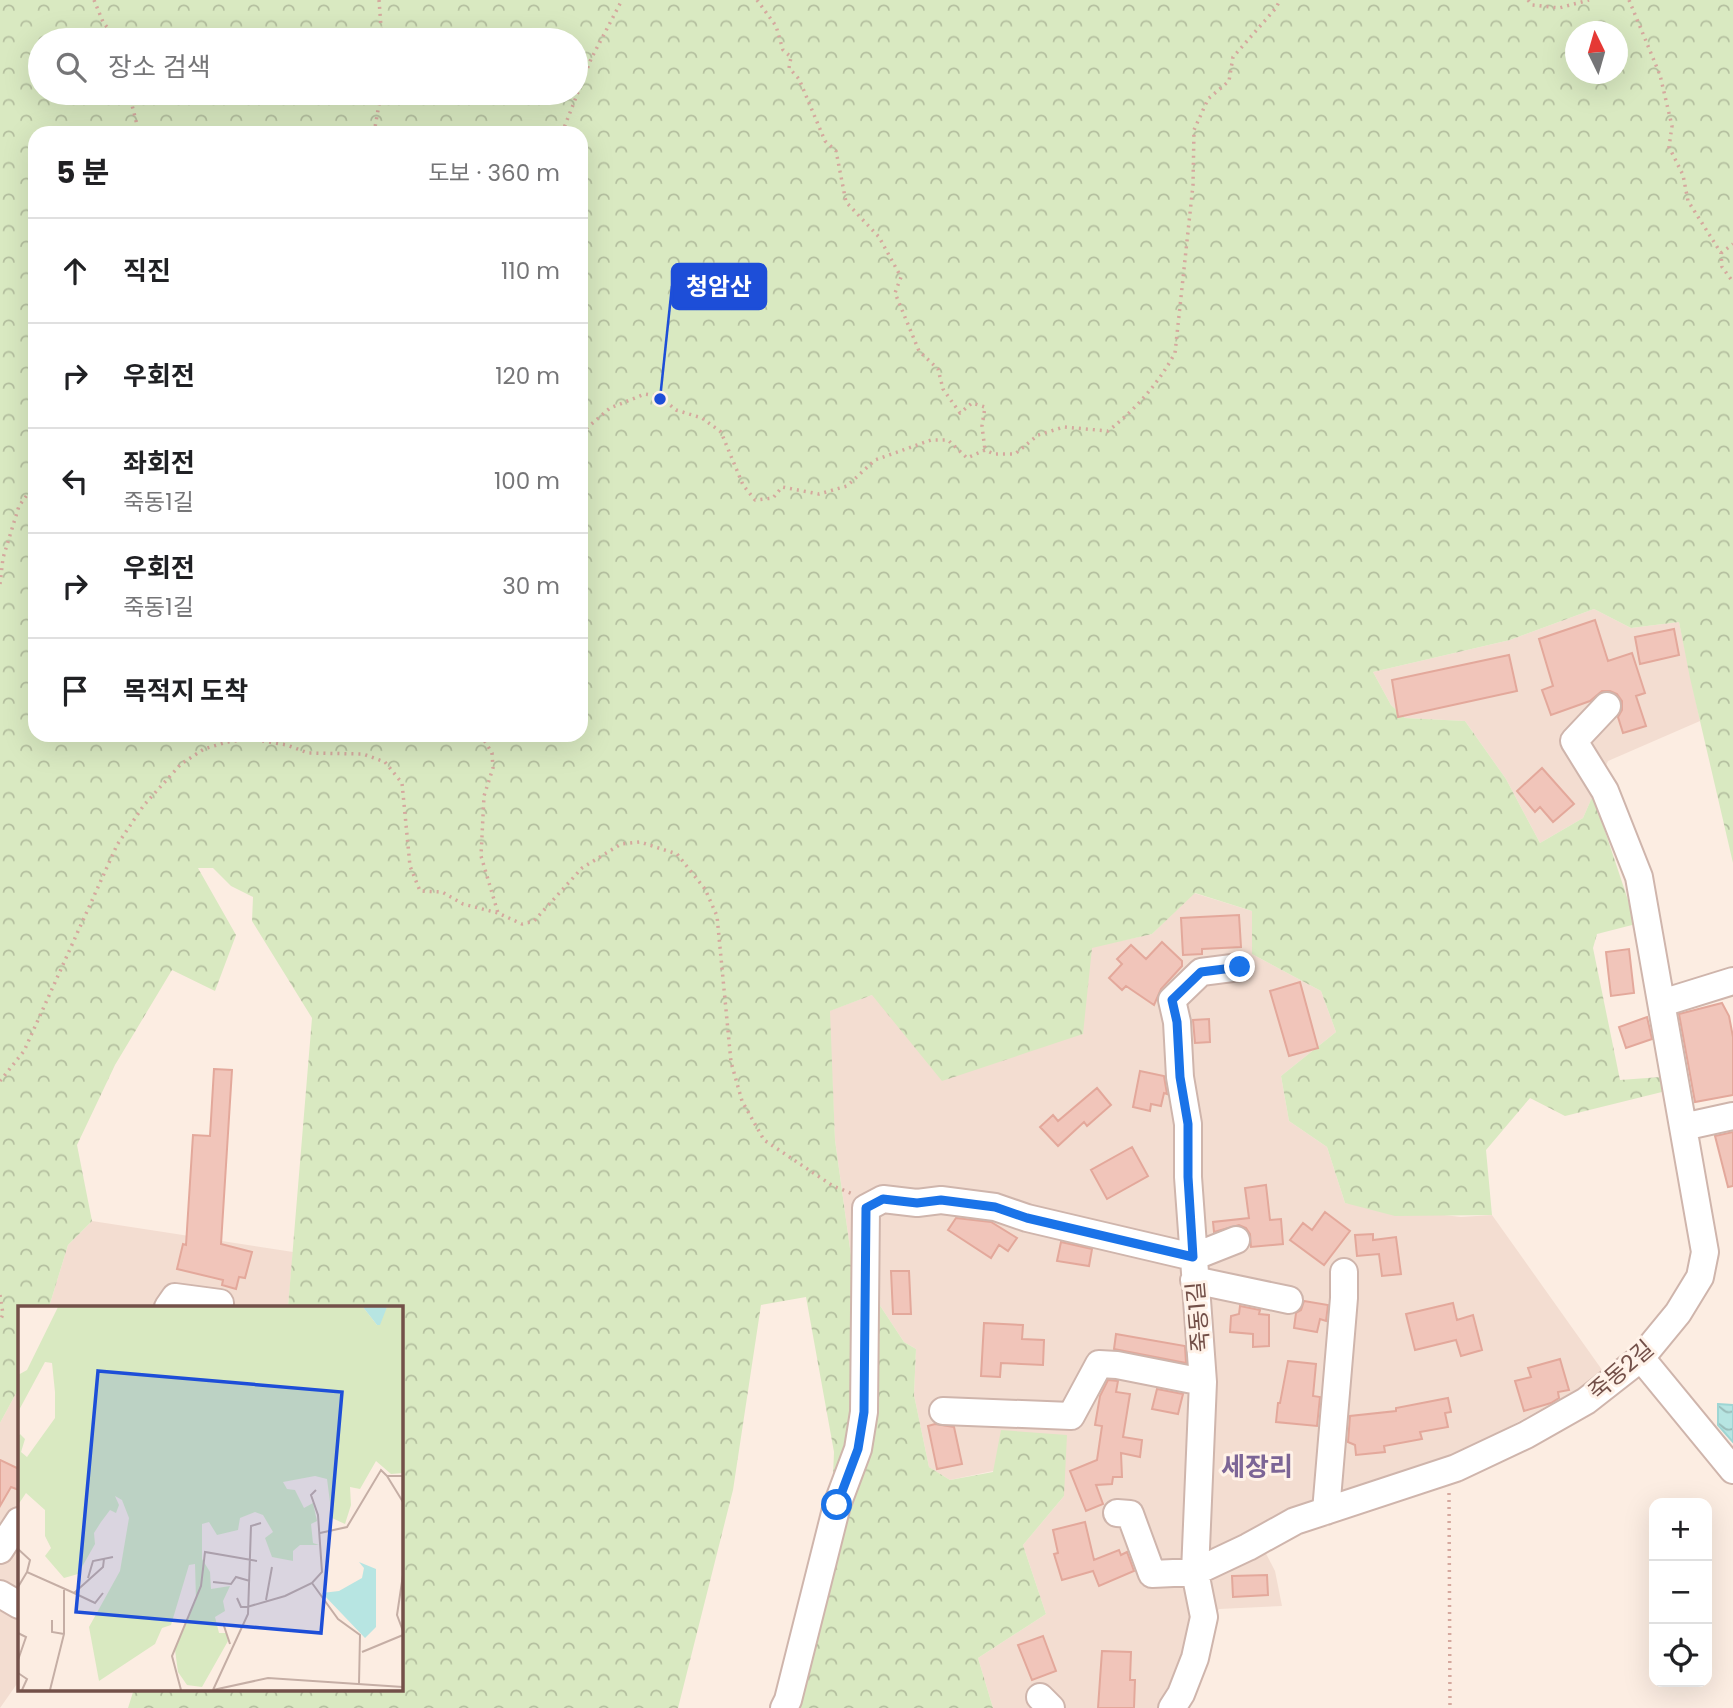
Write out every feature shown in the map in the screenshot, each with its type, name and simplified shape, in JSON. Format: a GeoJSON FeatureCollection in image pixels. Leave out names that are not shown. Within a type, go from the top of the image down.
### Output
{"type":"FeatureCollection","features":[{"type":"Feature","properties":{"kind":"street","name":"죽동2길"},"geometry":{"type":"LineString","coordinates":[[1195,1572],[1295,1521],[1449,1470],[1526,1434],[1586,1401],[1641,1359],[1678,1313],[1700,1277],[1705,1252],[1639,877],[1605,791],[1574,741],[1607,706]]}},
{"type":"Feature","properties":{"kind":"street","name":"죽동1길"},"geometry":{"type":"LineString","coordinates":[[1172,1708],[1181,1694],[1195,1658],[1204,1617],[1195,1572],[1203,1382],[1188,1177],[1188,1124],[1180,1077],[1177,1022],[1172,1000],[1201,972],[1240,967]]}},
{"type":"Feature","properties":{"kind":"street"},"geometry":{"type":"LineString","coordinates":[[1662,1003],[1733,981]]}},
{"type":"Feature","properties":{"kind":"street"},"geometry":{"type":"LineString","coordinates":[[1683,1127],[1733,1116]]}},
{"type":"Feature","properties":{"kind":"street"},"geometry":{"type":"LineString","coordinates":[[784,1708],[812,1611],[837,1505],[858,1449],[864,1412],[859,1200],[883,1199],[917,1203],[941,1200],[995,1207],[1289,1300]]}},
{"type":"Feature","properties":{"kind":"street"},"geometry":{"type":"LineString","coordinates":[[1194,1269],[1236,1240]]}},
{"type":"Feature","properties":{"kind":"street"},"geometry":{"type":"LineString","coordinates":[[1326,1511],[1344,1272]]}},
{"type":"Feature","properties":{"kind":"street"},"geometry":{"type":"LineString","coordinates":[[170,1306],[175,1297],[220,1303]]}},
{"type":"Feature","properties":{"kind":"street"},"geometry":{"type":"LineString","coordinates":[[1641,1359],[1733,1470]]}},
{"type":"Feature","properties":{"kind":"street"},"geometry":{"type":"LineString","coordinates":[[943,1411],[1072,1416],[1099,1364],[1203,1382]]}},
{"type":"Feature","properties":{"kind":"street"},"geometry":{"type":"LineString","coordinates":[[1117,1513],[1130,1514],[1152,1574],[1195,1572]]}},
{"type":"Feature","properties":{"kind":"street"},"geometry":{"type":"LineString","coordinates":[[0,1550],[18,1523]]}},
{"type":"Feature","properties":{"kind":"street"},"geometry":{"type":"LineString","coordinates":[[0,1594],[18,1604]]}},
{"type":"Feature","properties":{"kind":"path"},"geometry":{"type":"LineString","coordinates":[[94,0],[108,28]]}},
{"type":"Feature","properties":{"kind":"path"},"geometry":{"type":"LineString","coordinates":[[379,0],[381,28]]}},
{"type":"Feature","properties":{"kind":"path"},"geometry":{"type":"LineString","coordinates":[[588,67],[622,0]]}},
{"type":"Feature","properties":{"kind":"path"},"geometry":{"type":"LineString","coordinates":[[757,0],[776,26],[783,50],[790,57],[789,68],[799,79],[825,141],[836,151],[846,202],[879,237],[901,277],[895,293],[919,351],[938,369],[943,389],[960,413],[972,403],[985,407],[982,426],[985,450]]}},
{"type":"Feature","properties":{"kind":"path"},"geometry":{"type":"LineString","coordinates":[[588,427],[610,408],[645,394],[659,396],[676,410],[702,418],[721,432],[743,485],[755,500],[773,498],[782,487],[819,494],[848,486],[875,460],[931,440],[948,440],[967,458],[985,450],[994,454],[1014,454],[1038,435],[1065,427],[1108,431],[1130,414],[1163,375],[1175,353],[1193,185],[1194,130],[1208,99],[1229,81],[1233,57],[1280,0]]}},
{"type":"Feature","properties":{"kind":"path"},"geometry":{"type":"LineString","coordinates":[[1528,0],[1532,5],[1559,8],[1588,0]]}},
{"type":"Feature","properties":{"kind":"path"},"geometry":{"type":"LineString","coordinates":[[1629,0],[1660,75],[1672,126],[1669,146],[1684,175],[1688,201],[1721,253],[1722,267],[1733,282]]}},
{"type":"Feature","properties":{"kind":"path"},"geometry":{"type":"LineString","coordinates":[[132,105],[137,126]]}},
{"type":"Feature","properties":{"kind":"path"},"geometry":{"type":"LineString","coordinates":[[375,126],[379,105]]}},
{"type":"Feature","properties":{"kind":"path"},"geometry":{"type":"LineString","coordinates":[[565,126],[573,105]]}},
{"type":"Feature","properties":{"kind":"path"},"geometry":{"type":"LineString","coordinates":[[1721,253],[1733,244]]}},
{"type":"Feature","properties":{"kind":"path"},"geometry":{"type":"LineString","coordinates":[[0,584],[4,558],[19,506],[28,494]]}},
{"type":"Feature","properties":{"kind":"path"},"geometry":{"type":"LineString","coordinates":[[0,1081],[24,1051],[117,845],[144,804],[180,764],[204,749],[227,742]]}},
{"type":"Feature","properties":{"kind":"path"},"geometry":{"type":"LineString","coordinates":[[273,742],[287,744],[308,753],[363,754],[385,762],[402,783],[410,866],[420,891],[442,892],[463,904],[522,924],[534,921],[582,868],[621,844],[640,842],[677,855],[705,889],[717,916],[731,1062],[741,1101],[764,1140],[859,1200]]}},
{"type":"Feature","properties":{"kind":"path"},"geometry":{"type":"LineString","coordinates":[[486,742],[492,752],[493,768],[484,796],[481,856],[498,914]]}},
{"type":"Feature","properties":{"kind":"path"},"geometry":{"type":"LineString","coordinates":[[0,1295],[3,1314],[0,1321]]}},
{"type":"Feature","properties":{"kind":"path"},"geometry":{"type":"LineString","coordinates":[[1449,1470],[1450,1708]]}},
{"type":"Feature","properties":{"kind":"shaded area"},"geometry":{"type":"Polygon","coordinates":[[[1594,609],[1631,628],[1679,622],[1700,721],[1608,761],[1583,818],[1540,843],[1506,779],[1465,721],[1405,718],[1391,705],[1373,672],[1510,640],[1594,609]]]}},
{"type":"Feature","properties":{"kind":"shaded area"},"geometry":{"type":"Polygon","coordinates":[[[1194,893],[1252,911],[1252,954],[1321,991],[1336,1032],[1281,1076],[1289,1121],[1327,1147],[1345,1203],[1461,1217],[1492,1215],[1605,1374],[1460,1454],[1253,1528],[1275,1571],[1282,1606],[1219,1609],[1157,1708],[993,1708],[978,1658],[1046,1614],[1023,1545],[1064,1496],[993,1471],[950,1480],[929,1467],[914,1395],[916,1349],[904,1342],[852,1263],[835,1140],[829,1011],[872,995],[1152,934],[1194,893]]]}},
{"type":"Feature","properties":{"kind":"shaded area"},"geometry":{"type":"Polygon","coordinates":[[[92,1221],[293,1252],[288,1306],[49,1306],[68,1245],[92,1221]]]}},
{"type":"Feature","properties":{"kind":"shaded area"},"geometry":{"type":"Polygon","coordinates":[[[18,1390],[18,1682],[0,1708],[0,1423],[18,1390]]]}},
{"type":"Feature","properties":{"kind":"green space"},"geometry":{"type":"Polygon","coordinates":[[[0,0],[1733,0],[1733,863],[1679,622],[1631,628],[1594,609],[1510,640],[1373,672],[1391,705],[1405,718],[1465,721],[1506,779],[1540,843],[1583,818],[1593,795],[1636,924],[1597,934],[1593,948],[1620,1080],[1661,1077],[1666,1091],[1565,1116],[1530,1098],[1486,1150],[1492,1215],[1395,1216],[1345,1203],[1327,1147],[1289,1121],[1281,1076],[1336,1032],[1321,991],[1252,954],[1252,911],[1195,893],[1152,934],[1092,948],[1083,1034],[942,1081],[872,995],[830,1011],[835,1140],[852,1263],[904,1342],[916,1349],[914,1395],[929,1467],[950,1480],[993,1472],[1001,1430],[1067,1435],[1064,1496],[1023,1545],[1046,1614],[978,1658],[993,1708],[793,1708],[830,1550],[834,1452],[806,1297],[761,1305],[733,1490],[678,1708],[128,1708],[134,1690],[402,1690],[402,1306],[288,1306],[312,1018],[252,921],[253,897],[231,886],[213,868],[198,868],[236,935],[215,991],[172,970],[115,1065],[77,1145],[92,1221],[68,1245],[49,1306],[18,1306],[18,1390],[0,1423],[0,0]]]}},
{"type":"Feature","properties":{"kind":"water"},"geometry":{"type":"Polygon","coordinates":[[[1718,1404],[1733,1405],[1733,1442],[1718,1425],[1718,1404]]]}},
{"type":"Feature","properties":{"kind":"building"},"geometry":{"type":"Polygon","coordinates":[[[1595,620],[1608,661],[1632,653],[1645,693],[1636,696],[1646,726],[1623,733],[1618,717],[1622,710],[1622,701],[1617,694],[1610,691],[1602,691],[1590,701],[1551,715],[1542,690],[1553,686],[1539,639],[1595,620]]]}},
{"type":"Feature","properties":{"kind":"building"},"geometry":{"type":"Polygon","coordinates":[[[1674,629],[1679,655],[1640,664],[1635,637],[1674,629]]]}},
{"type":"Feature","properties":{"kind":"building"},"geometry":{"type":"Polygon","coordinates":[[[1509,655],[1517,691],[1398,717],[1392,680],[1509,655]]]}},
{"type":"Feature","properties":{"kind":"building"},"geometry":{"type":"Polygon","coordinates":[[[1542,768],[1574,804],[1553,822],[1540,807],[1535,812],[1517,791],[1542,768]]]}},
{"type":"Feature","properties":{"kind":"building"},"geometry":{"type":"Polygon","coordinates":[[[1239,915],[1241,947],[1202,949],[1202,954],[1183,955],[1181,918],[1239,915]]]}},
{"type":"Feature","properties":{"kind":"building"},"geometry":{"type":"Polygon","coordinates":[[[1162,942],[1182,961],[1182,966],[1161,989],[1154,1005],[1126,986],[1122,990],[1109,978],[1122,964],[1117,959],[1131,945],[1146,959],[1162,942]]]}},
{"type":"Feature","properties":{"kind":"building"},"geometry":{"type":"Polygon","coordinates":[[[1629,949],[1634,993],[1611,996],[1606,952],[1629,949]]]}},
{"type":"Feature","properties":{"kind":"building"},"geometry":{"type":"Polygon","coordinates":[[[1300,982],[1318,1048],[1289,1056],[1270,991],[1300,982]]]}},
{"type":"Feature","properties":{"kind":"building"},"geometry":{"type":"Polygon","coordinates":[[[1722,1003],[1729,1016],[1733,1037],[1733,1095],[1695,1102],[1679,1014],[1722,1003]]]}},
{"type":"Feature","properties":{"kind":"building"},"geometry":{"type":"Polygon","coordinates":[[[1647,1017],[1652,1039],[1626,1048],[1619,1027],[1647,1017]]]}},
{"type":"Feature","properties":{"kind":"building"},"geometry":{"type":"Polygon","coordinates":[[[1209,1019],[1210,1042],[1195,1043],[1193,1020],[1209,1019]]]}},
{"type":"Feature","properties":{"kind":"building"},"geometry":{"type":"Polygon","coordinates":[[[214,1069],[232,1070],[221,1244],[252,1252],[245,1278],[239,1277],[236,1289],[222,1285],[223,1280],[177,1269],[183,1244],[186,1245],[193,1135],[210,1136],[214,1069]]]}},
{"type":"Feature","properties":{"kind":"building"},"geometry":{"type":"Polygon","coordinates":[[[1140,1071],[1164,1076],[1167,1094],[1164,1093],[1161,1106],[1151,1104],[1150,1111],[1133,1107],[1140,1071]]]}},
{"type":"Feature","properties":{"kind":"building"},"geometry":{"type":"Polygon","coordinates":[[[1097,1088],[1111,1105],[1087,1126],[1084,1122],[1058,1146],[1040,1127],[1053,1115],[1058,1121],[1097,1088]]]}},
{"type":"Feature","properties":{"kind":"building"},"geometry":{"type":"Polygon","coordinates":[[[1733,1132],[1733,1186],[1728,1187],[1715,1136],[1733,1132]]]}},
{"type":"Feature","properties":{"kind":"building"},"geometry":{"type":"Polygon","coordinates":[[[1132,1147],[1148,1176],[1107,1199],[1091,1170],[1132,1147]]]}},
{"type":"Feature","properties":{"kind":"building"},"geometry":{"type":"Polygon","coordinates":[[[1266,1185],[1270,1220],[1281,1219],[1283,1244],[1251,1247],[1250,1234],[1246,1228],[1239,1225],[1214,1232],[1213,1222],[1249,1218],[1245,1188],[1266,1185]]]}},
{"type":"Feature","properties":{"kind":"building"},"geometry":{"type":"Polygon","coordinates":[[[1325,1212],[1350,1231],[1324,1265],[1290,1240],[1303,1223],[1312,1230],[1325,1212]]]}},
{"type":"Feature","properties":{"kind":"building"},"geometry":{"type":"Polygon","coordinates":[[[956,1218],[991,1222],[1017,1238],[1008,1251],[999,1245],[991,1258],[948,1230],[956,1218]]]}},
{"type":"Feature","properties":{"kind":"building"},"geometry":{"type":"Polygon","coordinates":[[[1373,1234],[1373,1240],[1396,1237],[1401,1274],[1382,1276],[1379,1254],[1357,1256],[1355,1235],[1373,1234]]]}},
{"type":"Feature","properties":{"kind":"building"},"geometry":{"type":"Polygon","coordinates":[[[1061,1242],[1092,1249],[1089,1266],[1057,1261],[1061,1242]]]}},
{"type":"Feature","properties":{"kind":"building"},"geometry":{"type":"Polygon","coordinates":[[[891,1271],[909,1271],[911,1314],[893,1314],[891,1271]]]}},
{"type":"Feature","properties":{"kind":"building"},"geometry":{"type":"Polygon","coordinates":[[[1304,1301],[1328,1305],[1326,1321],[1320,1319],[1317,1332],[1294,1328],[1296,1313],[1301,1310],[1304,1301]]]}},
{"type":"Feature","properties":{"kind":"building"},"geometry":{"type":"Polygon","coordinates":[[[1453,1303],[1457,1320],[1473,1315],[1482,1350],[1461,1356],[1456,1340],[1415,1350],[1406,1314],[1453,1303]]]}},
{"type":"Feature","properties":{"kind":"building"},"geometry":{"type":"Polygon","coordinates":[[[1240,1306],[1260,1310],[1259,1314],[1269,1315],[1269,1346],[1253,1347],[1253,1334],[1230,1332],[1231,1316],[1239,1314],[1240,1306]]]}},
{"type":"Feature","properties":{"kind":"building"},"geometry":{"type":"Polygon","coordinates":[[[984,1323],[1023,1325],[1022,1339],[1044,1340],[1043,1365],[1001,1363],[1000,1377],[981,1376],[984,1323]]]}},
{"type":"Feature","properties":{"kind":"building"},"geometry":{"type":"Polygon","coordinates":[[[1116,1334],[1185,1346],[1186,1363],[1114,1349],[1116,1334]]]}},
{"type":"Feature","properties":{"kind":"building"},"geometry":{"type":"Polygon","coordinates":[[[1560,1359],[1569,1390],[1558,1392],[1559,1398],[1551,1403],[1524,1411],[1515,1381],[1531,1377],[1528,1368],[1560,1359]]]}},
{"type":"Feature","properties":{"kind":"building"},"geometry":{"type":"Polygon","coordinates":[[[1288,1361],[1316,1364],[1313,1396],[1320,1397],[1317,1426],[1276,1422],[1288,1361]]]}},
{"type":"Feature","properties":{"kind":"building"},"geometry":{"type":"Polygon","coordinates":[[[1108,1380],[1118,1381],[1116,1392],[1130,1394],[1123,1437],[1142,1440],[1140,1457],[1121,1453],[1122,1477],[1113,1477],[1112,1484],[1096,1485],[1103,1504],[1086,1511],[1070,1471],[1097,1460],[1102,1426],[1095,1425],[1100,1396],[1108,1380]]]}},
{"type":"Feature","properties":{"kind":"building"},"geometry":{"type":"Polygon","coordinates":[[[1157,1389],[1183,1394],[1178,1414],[1152,1409],[1157,1389]]]}},
{"type":"Feature","properties":{"kind":"building"},"geometry":{"type":"Polygon","coordinates":[[[1448,1398],[1451,1412],[1445,1413],[1448,1427],[1420,1432],[1422,1439],[1384,1446],[1385,1452],[1356,1455],[1355,1445],[1348,1442],[1350,1416],[1396,1411],[1396,1408],[1448,1398]]]}},
{"type":"Feature","properties":{"kind":"building"},"geometry":{"type":"Polygon","coordinates":[[[935,1424],[954,1427],[962,1464],[937,1469],[928,1426],[935,1424]]]}},
{"type":"Feature","properties":{"kind":"building"},"geometry":{"type":"Polygon","coordinates":[[[0,1460],[18,1469],[18,1490],[11,1487],[0,1506],[0,1460]]]}},
{"type":"Feature","properties":{"kind":"building"},"geometry":{"type":"Polygon","coordinates":[[[1085,1522],[1094,1560],[1119,1550],[1121,1555],[1127,1552],[1134,1571],[1099,1586],[1093,1571],[1062,1580],[1054,1554],[1058,1553],[1053,1530],[1085,1522]]]}},
{"type":"Feature","properties":{"kind":"building"},"geometry":{"type":"Polygon","coordinates":[[[1267,1575],[1268,1595],[1233,1597],[1232,1576],[1267,1575]]]}},
{"type":"Feature","properties":{"kind":"building"},"geometry":{"type":"Polygon","coordinates":[[[1043,1636],[1056,1671],[1032,1680],[1018,1645],[1043,1636]]]}},
{"type":"Feature","properties":{"kind":"building"},"geometry":{"type":"Polygon","coordinates":[[[1102,1651],[1131,1652],[1130,1680],[1135,1680],[1134,1708],[1098,1708],[1102,1651]]]}},
{"type":"Feature","properties":{"kind":"place","name":"청암산"},"geometry":{"type":"Point","coordinates":[660,399]}},
{"type":"Feature","properties":{"kind":"district","name":"세장리"},"geometry":{"type":"Point","coordinates":[1257,1467]}},
{"type":"Feature","properties":{"kind":"route"},"geometry":{"type":"LineString","coordinates":[[837,1505],[858,1449],[864,1412],[866,1208],[883,1199],[917,1203],[941,1200],[995,1207],[1027,1218],[1193,1257],[1188,1124],[1180,1077],[1177,1022],[1172,1000],[1201,972],[1240,967]]}}]}
